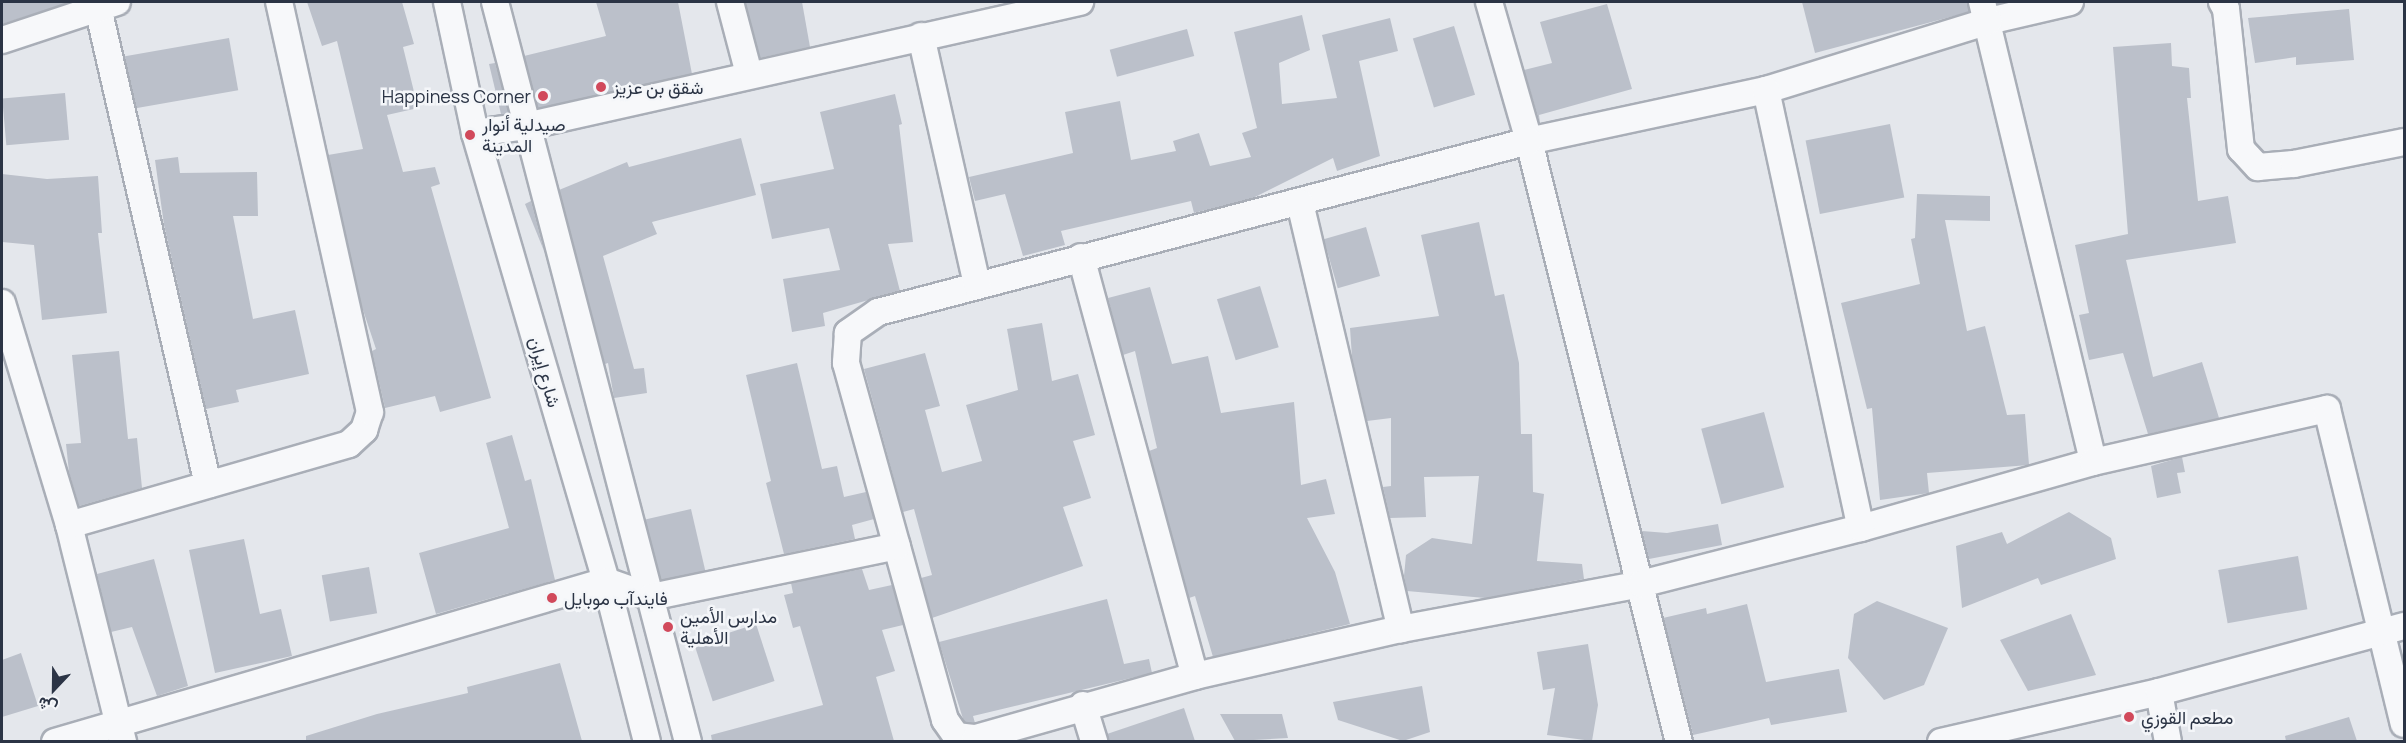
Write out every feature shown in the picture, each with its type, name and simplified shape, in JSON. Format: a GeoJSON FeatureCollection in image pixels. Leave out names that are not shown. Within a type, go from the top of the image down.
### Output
{"type":"FeatureCollection","features":[{"type":"Feature","properties":{"kind":"street"},"geometry":{"type":"LineString","coordinates":[[69,525],[349,444],[364,430],[370,412],[279,2]]}},
{"type":"Feature","properties":{"kind":"street","name":"شارع إيران"},"geometry":{"type":"LineString","coordinates":[[447,2],[475,133],[606,581],[647,741]]}},
{"type":"Feature","properties":{"kind":"street"},"geometry":{"type":"LineString","coordinates":[[495,2],[688,741]]}},
{"type":"Feature","properties":{"kind":"street"},"geometry":{"type":"LineString","coordinates":[[730,2],[749,74]]}},
{"type":"Feature","properties":{"kind":"street"},"geometry":{"type":"LineString","coordinates":[[475,133],[526,126],[749,74],[1080,2]]}},
{"type":"Feature","properties":{"kind":"street"},"geometry":{"type":"LineString","coordinates":[[1489,2],[1529,141],[1679,741]]}},
{"type":"Feature","properties":{"kind":"street"},"geometry":{"type":"LineString","coordinates":[[2070,2],[1985,11],[1766,90],[1529,141],[878,312],[848,333],[846,363],[945,720],[956,736],[976,738],[1083,705],[1195,676],[1401,629],[1641,584],[1861,528],[2093,462],[2327,410],[2394,628],[2404,724]]}},
{"type":"Feature","properties":{"kind":"street"},"geometry":{"type":"LineString","coordinates":[[2222,2],[2226,9],[2241,149],[2258,167],[2294,164],[2404,142]]}},
{"type":"Feature","properties":{"kind":"street"},"geometry":{"type":"LineString","coordinates":[[2,40],[108,4],[208,484]]}},
{"type":"Feature","properties":{"kind":"street"},"geometry":{"type":"LineString","coordinates":[[1985,11],[2093,462]]}},
{"type":"Feature","properties":{"kind":"street"},"geometry":{"type":"LineString","coordinates":[[921,36],[977,285]]}},
{"type":"Feature","properties":{"kind":"street"},"geometry":{"type":"LineString","coordinates":[[1766,90],[1861,528]]}},
{"type":"Feature","properties":{"kind":"street"},"geometry":{"type":"LineString","coordinates":[[1300,203],[1401,629]]}},
{"type":"Feature","properties":{"kind":"street"},"geometry":{"type":"LineString","coordinates":[[1081,257],[1195,676]]}},
{"type":"Feature","properties":{"kind":"street"},"geometry":{"type":"LineString","coordinates":[[3,313],[69,525],[120,731]]}},
{"type":"Feature","properties":{"kind":"street"},"geometry":{"type":"LineString","coordinates":[[55,741],[120,731],[606,581],[651,597],[897,546]]}},
{"type":"Feature","properties":{"kind":"street"},"geometry":{"type":"LineString","coordinates":[[1941,741],[2158,692],[2394,628]]}},
{"type":"Feature","properties":{"kind":"street"},"geometry":{"type":"LineString","coordinates":[[2158,692],[2168,741]]}},
{"type":"Feature","properties":{"kind":"street"},"geometry":{"type":"LineString","coordinates":[[1083,705],[1094,741]]}},
{"type":"Feature","properties":{"kind":"building"},"geometry":{"type":"Polygon","coordinates":[[[2,2],[71,2],[2,24],[2,2]]]}},
{"type":"Feature","properties":{"kind":"building"},"geometry":{"type":"Polygon","coordinates":[[[307,2],[402,2],[414,44],[403,47],[418,108],[387,115],[403,172],[435,167],[440,184],[431,187],[491,398],[440,412],[435,396],[385,408],[372,351],[376,349],[362,307],[328,155],[363,149],[337,41],[322,46],[307,2]]]}},
{"type":"Feature","properties":{"kind":"building"},"geometry":{"type":"Polygon","coordinates":[[[596,2],[678,2],[692,74],[538,108],[524,56],[606,36],[596,2]]]}},
{"type":"Feature","properties":{"kind":"building"},"geometry":{"type":"Polygon","coordinates":[[[745,2],[802,2],[810,47],[760,58],[745,2]]]}},
{"type":"Feature","properties":{"kind":"building"},"geometry":{"type":"Polygon","coordinates":[[[1802,2],[1967,2],[1969,12],[1815,53],[1802,2]]]}},
{"type":"Feature","properties":{"kind":"building"},"geometry":{"type":"Polygon","coordinates":[[[1607,4],[1632,89],[1539,115],[1540,123],[1524,70],[1552,63],[1540,22],[1607,4]]]}},
{"type":"Feature","properties":{"kind":"building"},"geometry":{"type":"Polygon","coordinates":[[[2349,9],[2354,60],[2296,65],[2296,57],[2255,63],[2248,18],[2349,9]]]}},
{"type":"Feature","properties":{"kind":"building"},"geometry":{"type":"Polygon","coordinates":[[[1302,15],[1310,50],[1279,63],[1282,104],[1337,98],[1322,35],[1390,18],[1398,51],[1359,61],[1380,156],[1337,171],[1333,158],[1251,199],[1194,213],[1191,201],[1061,231],[1065,245],[1023,256],[1005,194],[975,201],[969,177],[1073,153],[1065,112],[1120,101],[1131,160],[1176,151],[1173,141],[1199,133],[1210,166],[1251,157],[1242,133],[1257,128],[1234,32],[1302,15]]]}},
{"type":"Feature","properties":{"kind":"building"},"geometry":{"type":"Polygon","coordinates":[[[1454,26],[1475,95],[1434,107],[1413,39],[1454,26]]]}},
{"type":"Feature","properties":{"kind":"building"},"geometry":{"type":"Polygon","coordinates":[[[1187,29],[1194,56],[1117,77],[1110,50],[1187,29]]]}},
{"type":"Feature","properties":{"kind":"building"},"geometry":{"type":"Polygon","coordinates":[[[229,38],[238,90],[133,109],[124,57],[229,38]]]}},
{"type":"Feature","properties":{"kind":"building"},"geometry":{"type":"Polygon","coordinates":[[[2171,43],[2172,66],[2189,68],[2191,98],[2187,98],[2198,201],[2228,196],[2236,243],[2126,260],[2153,377],[2202,362],[2219,418],[2148,434],[2123,353],[2089,360],[2079,315],[2089,313],[2075,245],[2128,234],[2113,47],[2171,43]]]}},
{"type":"Feature","properties":{"kind":"building"},"geometry":{"type":"Polygon","coordinates":[[[495,63],[509,113],[501,114],[489,64],[495,63]]]}},
{"type":"Feature","properties":{"kind":"building"},"geometry":{"type":"Polygon","coordinates":[[[65,93],[69,140],[6,145],[2,98],[65,93]]]}},
{"type":"Feature","properties":{"kind":"building"},"geometry":{"type":"Polygon","coordinates":[[[895,94],[902,124],[899,125],[913,242],[888,244],[900,291],[823,313],[825,326],[792,332],[783,279],[840,270],[829,228],[772,239],[760,184],[834,169],[820,112],[895,94]]]}},
{"type":"Feature","properties":{"kind":"building"},"geometry":{"type":"Polygon","coordinates":[[[1890,124],[1904,198],[1820,214],[1806,140],[1890,124]]]}},
{"type":"Feature","properties":{"kind":"building"},"geometry":{"type":"Polygon","coordinates":[[[741,138],[756,195],[652,222],[657,234],[603,256],[634,369],[644,368],[647,393],[614,398],[608,363],[605,364],[559,190],[627,162],[629,167],[741,138]]]}},
{"type":"Feature","properties":{"kind":"building"},"geometry":{"type":"Polygon","coordinates":[[[178,157],[180,173],[257,172],[258,216],[233,216],[253,319],[295,310],[309,374],[236,390],[239,402],[206,409],[164,225],[155,160],[178,157]]]}},
{"type":"Feature","properties":{"kind":"building"},"geometry":{"type":"Polygon","coordinates":[[[2,174],[47,179],[98,176],[102,233],[98,233],[107,313],[42,320],[34,245],[2,242],[2,174]]]}},
{"type":"Feature","properties":{"kind":"building"},"geometry":{"type":"Polygon","coordinates":[[[1917,194],[1990,196],[1990,221],[1945,220],[1967,331],[1985,326],[2007,415],[2025,414],[2029,465],[1927,473],[1929,493],[1880,500],[1872,408],[1867,409],[1841,303],[1920,284],[1911,239],[1915,238],[1917,194]]]}},
{"type":"Feature","properties":{"kind":"building"},"geometry":{"type":"Polygon","coordinates":[[[531,201],[544,251],[525,204],[531,201]]]}},
{"type":"Feature","properties":{"kind":"building"},"geometry":{"type":"Polygon","coordinates":[[[1479,222],[1495,296],[1504,294],[1519,363],[1521,434],[1532,434],[1533,492],[1544,494],[1537,561],[1582,564],[1584,579],[1485,598],[1407,591],[1404,576],[1406,555],[1432,538],[1472,544],[1479,476],[1424,477],[1426,517],[1390,518],[1383,487],[1391,486],[1391,418],[1367,421],[1352,357],[1350,328],[1439,316],[1421,235],[1479,222]]]}},
{"type":"Feature","properties":{"kind":"building"},"geometry":{"type":"Polygon","coordinates":[[[1366,227],[1380,276],[1338,288],[1324,239],[1366,227]]]}},
{"type":"Feature","properties":{"kind":"building"},"geometry":{"type":"Polygon","coordinates":[[[1260,286],[1279,347],[1236,360],[1217,299],[1260,286]]]}},
{"type":"Feature","properties":{"kind":"building"},"geometry":{"type":"Polygon","coordinates":[[[1150,287],[1172,364],[1208,356],[1221,413],[1294,402],[1301,485],[1326,479],[1335,514],[1307,518],[1335,572],[1350,624],[1213,657],[1195,596],[1189,598],[1149,451],[1157,448],[1135,351],[1123,355],[1108,298],[1150,287]]]}},
{"type":"Feature","properties":{"kind":"building"},"geometry":{"type":"Polygon","coordinates":[[[1042,323],[1052,381],[1078,374],[1095,435],[1073,441],[1091,498],[1063,507],[1083,566],[932,618],[921,578],[932,575],[914,509],[903,512],[864,369],[925,353],[940,406],[925,410],[942,472],[982,461],[966,405],[1018,390],[1007,329],[1042,323]]]}},
{"type":"Feature","properties":{"kind":"building"},"geometry":{"type":"Polygon","coordinates":[[[119,351],[128,439],[137,438],[142,488],[79,506],[69,472],[66,444],[81,443],[72,355],[119,351]]]}},
{"type":"Feature","properties":{"kind":"building"},"geometry":{"type":"Polygon","coordinates":[[[797,363],[822,469],[837,466],[844,497],[866,492],[874,519],[852,525],[855,539],[784,554],[766,483],[771,481],[746,375],[797,363]]]}},
{"type":"Feature","properties":{"kind":"building"},"geometry":{"type":"Polygon","coordinates":[[[1764,412],[1784,487],[1721,504],[1701,429],[1764,412]]]}},
{"type":"Feature","properties":{"kind":"building"},"geometry":{"type":"Polygon","coordinates":[[[512,435],[525,481],[531,479],[555,580],[436,614],[419,553],[509,528],[486,443],[512,435]]]}},
{"type":"Feature","properties":{"kind":"building"},"geometry":{"type":"Polygon","coordinates":[[[2182,457],[2185,472],[2177,473],[2181,493],[2157,498],[2151,466],[2182,457]]]}},
{"type":"Feature","properties":{"kind":"building"},"geometry":{"type":"Polygon","coordinates":[[[691,509],[705,571],[660,582],[645,520],[691,509]]]}},
{"type":"Feature","properties":{"kind":"building"},"geometry":{"type":"Polygon","coordinates":[[[2069,512],[2111,538],[2116,559],[2041,585],[2038,578],[1962,608],[1956,546],[2002,532],[2007,544],[2069,512]]]}},
{"type":"Feature","properties":{"kind":"building"},"geometry":{"type":"Polygon","coordinates":[[[1718,524],[1722,545],[1649,559],[1642,531],[1667,533],[1718,524]]]}},
{"type":"Feature","properties":{"kind":"building"},"geometry":{"type":"Polygon","coordinates":[[[244,539],[260,614],[281,609],[292,656],[215,673],[189,550],[244,539]]]}},
{"type":"Feature","properties":{"kind":"building"},"geometry":{"type":"Polygon","coordinates":[[[2298,556],[2307,609],[2228,623],[2218,570],[2298,556]]]}},
{"type":"Feature","properties":{"kind":"building"},"geometry":{"type":"Polygon","coordinates":[[[154,559],[188,686],[157,696],[132,627],[111,632],[97,574],[154,559]]]}},
{"type":"Feature","properties":{"kind":"building"},"geometry":{"type":"Polygon","coordinates":[[[369,567],[377,613],[330,622],[322,575],[369,567]]]}},
{"type":"Feature","properties":{"kind":"building"},"geometry":{"type":"Polygon","coordinates":[[[862,569],[869,590],[892,585],[903,625],[882,630],[895,671],[876,677],[894,741],[712,741],[711,735],[823,705],[800,626],[793,628],[784,595],[793,593],[791,583],[862,569]]]}},
{"type":"Feature","properties":{"kind":"building"},"geometry":{"type":"Polygon","coordinates":[[[1107,599],[1124,664],[1149,659],[1152,673],[973,716],[975,723],[964,722],[939,642],[1107,599]]]}},
{"type":"Feature","properties":{"kind":"building"},"geometry":{"type":"Polygon","coordinates":[[[1877,601],[1948,628],[1924,685],[1884,700],[1848,658],[1854,614],[1877,601]]]}},
{"type":"Feature","properties":{"kind":"building"},"geometry":{"type":"Polygon","coordinates":[[[1747,604],[1766,682],[1839,669],[1847,712],[1771,725],[1769,718],[1693,735],[1663,618],[1706,608],[1707,614],[1747,604]]]}},
{"type":"Feature","properties":{"kind":"building"},"geometry":{"type":"Polygon","coordinates":[[[2071,614],[2096,675],[2028,691],[2000,640],[2071,614]]]}},
{"type":"Feature","properties":{"kind":"building"},"geometry":{"type":"Polygon","coordinates":[[[756,624],[775,681],[713,701],[694,644],[756,624]]]}},
{"type":"Feature","properties":{"kind":"building"},"geometry":{"type":"Polygon","coordinates":[[[1588,644],[1598,705],[1592,741],[1547,735],[1555,688],[1543,690],[1537,652],[1588,644]]]}},
{"type":"Feature","properties":{"kind":"building"},"geometry":{"type":"Polygon","coordinates":[[[21,653],[38,706],[2,717],[2,660],[21,653]]]}},
{"type":"Feature","properties":{"kind":"building"},"geometry":{"type":"Polygon","coordinates":[[[560,663],[582,741],[306,741],[306,736],[377,714],[468,693],[467,687],[560,663]]]}},
{"type":"Feature","properties":{"kind":"building"},"geometry":{"type":"Polygon","coordinates":[[[1422,686],[1430,732],[1403,741],[1338,720],[1333,702],[1422,686]]]}},
{"type":"Feature","properties":{"kind":"building"},"geometry":{"type":"Polygon","coordinates":[[[1184,708],[1195,741],[1109,741],[1107,734],[1184,708]]]}},
{"type":"Feature","properties":{"kind":"building"},"geometry":{"type":"Polygon","coordinates":[[[1220,714],[1282,714],[1288,738],[1235,741],[1220,714]]]}},
{"type":"Feature","properties":{"kind":"building"},"geometry":{"type":"Polygon","coordinates":[[[2349,717],[2357,741],[2286,741],[2285,736],[2349,717]]]}},
{"type":"Feature","properties":{"kind":"place","name":"شقق بن عزيز"},"geometry":{"type":"Point","coordinates":[601,87]}},
{"type":"Feature","properties":{"kind":"place","name":"Happiness Corner"},"geometry":{"type":"Point","coordinates":[543,96]}},
{"type":"Feature","properties":{"kind":"place","name":"صيدلية أنوار المدينة"},"geometry":{"type":"Point","coordinates":[470,135]}},
{"type":"Feature","properties":{"kind":"place","name":"فايندآب موبايل"},"geometry":{"type":"Point","coordinates":[552,598]}},
{"type":"Feature","properties":{"kind":"place","name":"مدارس الأمين الأهلية"},"geometry":{"type":"Point","coordinates":[668,627]}},
{"type":"Feature","properties":{"kind":"place","name":"مطعم القوزي"},"geometry":{"type":"Point","coordinates":[2129,717]}}]}
